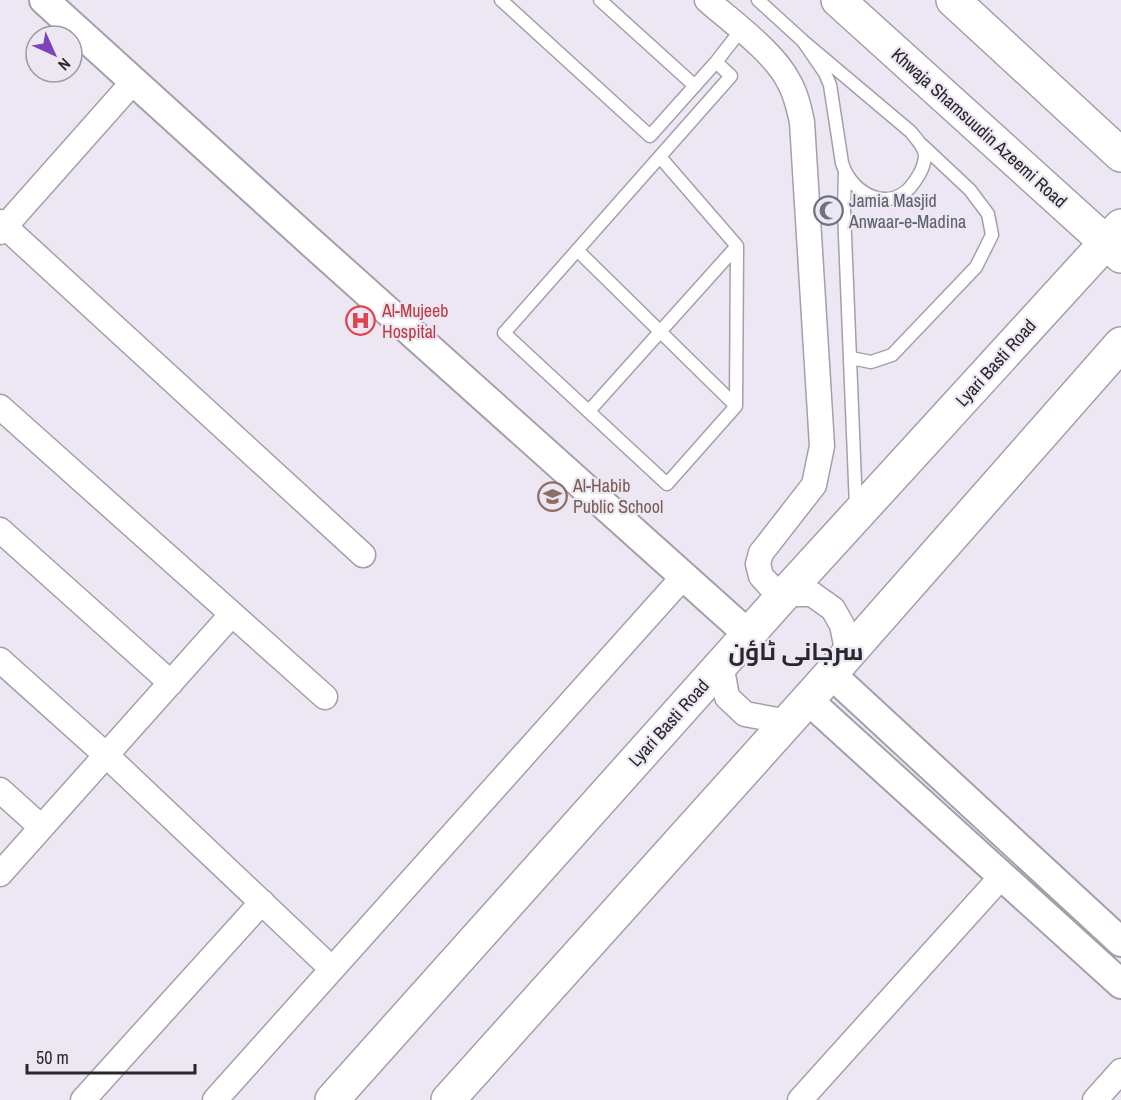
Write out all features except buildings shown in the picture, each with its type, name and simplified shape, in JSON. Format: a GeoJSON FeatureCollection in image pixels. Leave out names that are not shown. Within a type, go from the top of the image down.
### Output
{"type":"FeatureCollection","features":[{"type":"Feature","properties":{"kind":"main road","name":"Khwaja Shamsuudin Azeemi Road"},"geometry":{"type":"LineString","coordinates":[[838,0],[1116,242]]}},
{"type":"Feature","properties":{"kind":"main road"},"geometry":{"type":"LineString","coordinates":[[953,0],[1121,155]]}},
{"type":"Feature","properties":{"kind":"main road","name":"Lyari Basti Road"},"geometry":{"type":"LineString","coordinates":[[332,1100],[748,634],[857,515],[1116,242]]}},
{"type":"Feature","properties":{"kind":"main road"},"geometry":{"type":"LineString","coordinates":[[448,1100],[840,664],[1121,344]]}},
{"type":"Feature","properties":{"kind":"street"},"geometry":{"type":"LineString","coordinates":[[44,0],[748,634]]}},
{"type":"Feature","properties":{"kind":"street"},"geometry":{"type":"LineString","coordinates":[[707,0],[774,59],[789,80],[797,99],[802,122],[822,446],[814,485],[761,553],[758,564],[760,576],[783,596],[812,594],[832,609],[842,626],[840,664],[1121,942]]}},
{"type":"Feature","properties":{"kind":"street"},"geometry":{"type":"LineString","coordinates":[[134,81],[2,227],[363,555]]}},
{"type":"Feature","properties":{"kind":"street"},"geometry":{"type":"LineString","coordinates":[[0,407],[325,697]]}},
{"type":"Feature","properties":{"kind":"street"},"geometry":{"type":"LineString","coordinates":[[0,530],[171,683]]}},
{"type":"Feature","properties":{"kind":"street"},"geometry":{"type":"LineString","coordinates":[[215,1100],[684,576]]}},
{"type":"Feature","properties":{"kind":"street"},"geometry":{"type":"LineString","coordinates":[[0,874],[232,614]]}},
{"type":"Feature","properties":{"kind":"street"},"geometry":{"type":"LineString","coordinates":[[0,660],[106,755],[332,969]]}},
{"type":"Feature","properties":{"kind":"street"},"geometry":{"type":"LineString","coordinates":[[721,664],[727,697],[745,714],[798,711],[1002,876],[1121,984]]}},
{"type":"Feature","properties":{"kind":"street"},"geometry":{"type":"LineString","coordinates":[[0,790],[41,827]]}},
{"type":"Feature","properties":{"kind":"street"},"geometry":{"type":"LineString","coordinates":[[800,1100],[1002,876]]}},
{"type":"Feature","properties":{"kind":"street"},"geometry":{"type":"LineString","coordinates":[[83,1100],[262,902]]}},
{"type":"Feature","properties":{"kind":"street"},"geometry":{"type":"LineString","coordinates":[[1095,1100],[1121,1071]]}},
{"type":"Feature","properties":{"kind":"lane"},"geometry":{"type":"LineString","coordinates":[[501,0],[650,136],[716,62],[741,30]]}},
{"type":"Feature","properties":{"kind":"lane"},"geometry":{"type":"LineString","coordinates":[[600,0],[695,86]]}},
{"type":"Feature","properties":{"kind":"lane"},"geometry":{"type":"LineString","coordinates":[[758,0],[911,132],[970,190],[988,213],[992,235],[976,267],[892,355],[871,362],[850,358]]}},
{"type":"Feature","properties":{"kind":"lane"},"geometry":{"type":"LineString","coordinates":[[803,41],[825,73],[830,86],[842,163],[845,172],[855,185],[874,197],[889,200],[900,196],[919,177],[925,154],[921,144]]}},
{"type":"Feature","properties":{"kind":"lane"},"geometry":{"type":"LineString","coordinates":[[660,157],[737,246],[736,406],[667,484],[504,333],[577,250],[732,76],[716,62]]}},
{"type":"Feature","properties":{"kind":"lane"},"geometry":{"type":"LineString","coordinates":[[845,172],[844,211],[857,515]]}},
{"type":"Feature","properties":{"kind":"lane"},"geometry":{"type":"LineString","coordinates":[[589,411],[737,246]]}},
{"type":"Feature","properties":{"kind":"lane"},"geometry":{"type":"LineString","coordinates":[[577,250],[736,406]]}},
{"type":"Feature","properties":{"kind":"place","name":"Jamia Masjid Anwaar-e-Madina"},"geometry":{"type":"Point","coordinates":[828,211]}},
{"type":"Feature","properties":{"kind":"place","name":"Al-Mujeeb Hospital"},"geometry":{"type":"Point","coordinates":[361,321]}},
{"type":"Feature","properties":{"kind":"place","name":"Al-Habib Public School"},"geometry":{"type":"Point","coordinates":[552,496]}},
{"type":"Feature","properties":{"kind":"district","name":"سرجانی ٹاؤن"},"geometry":{"type":"Point","coordinates":[796,652]}}]}
